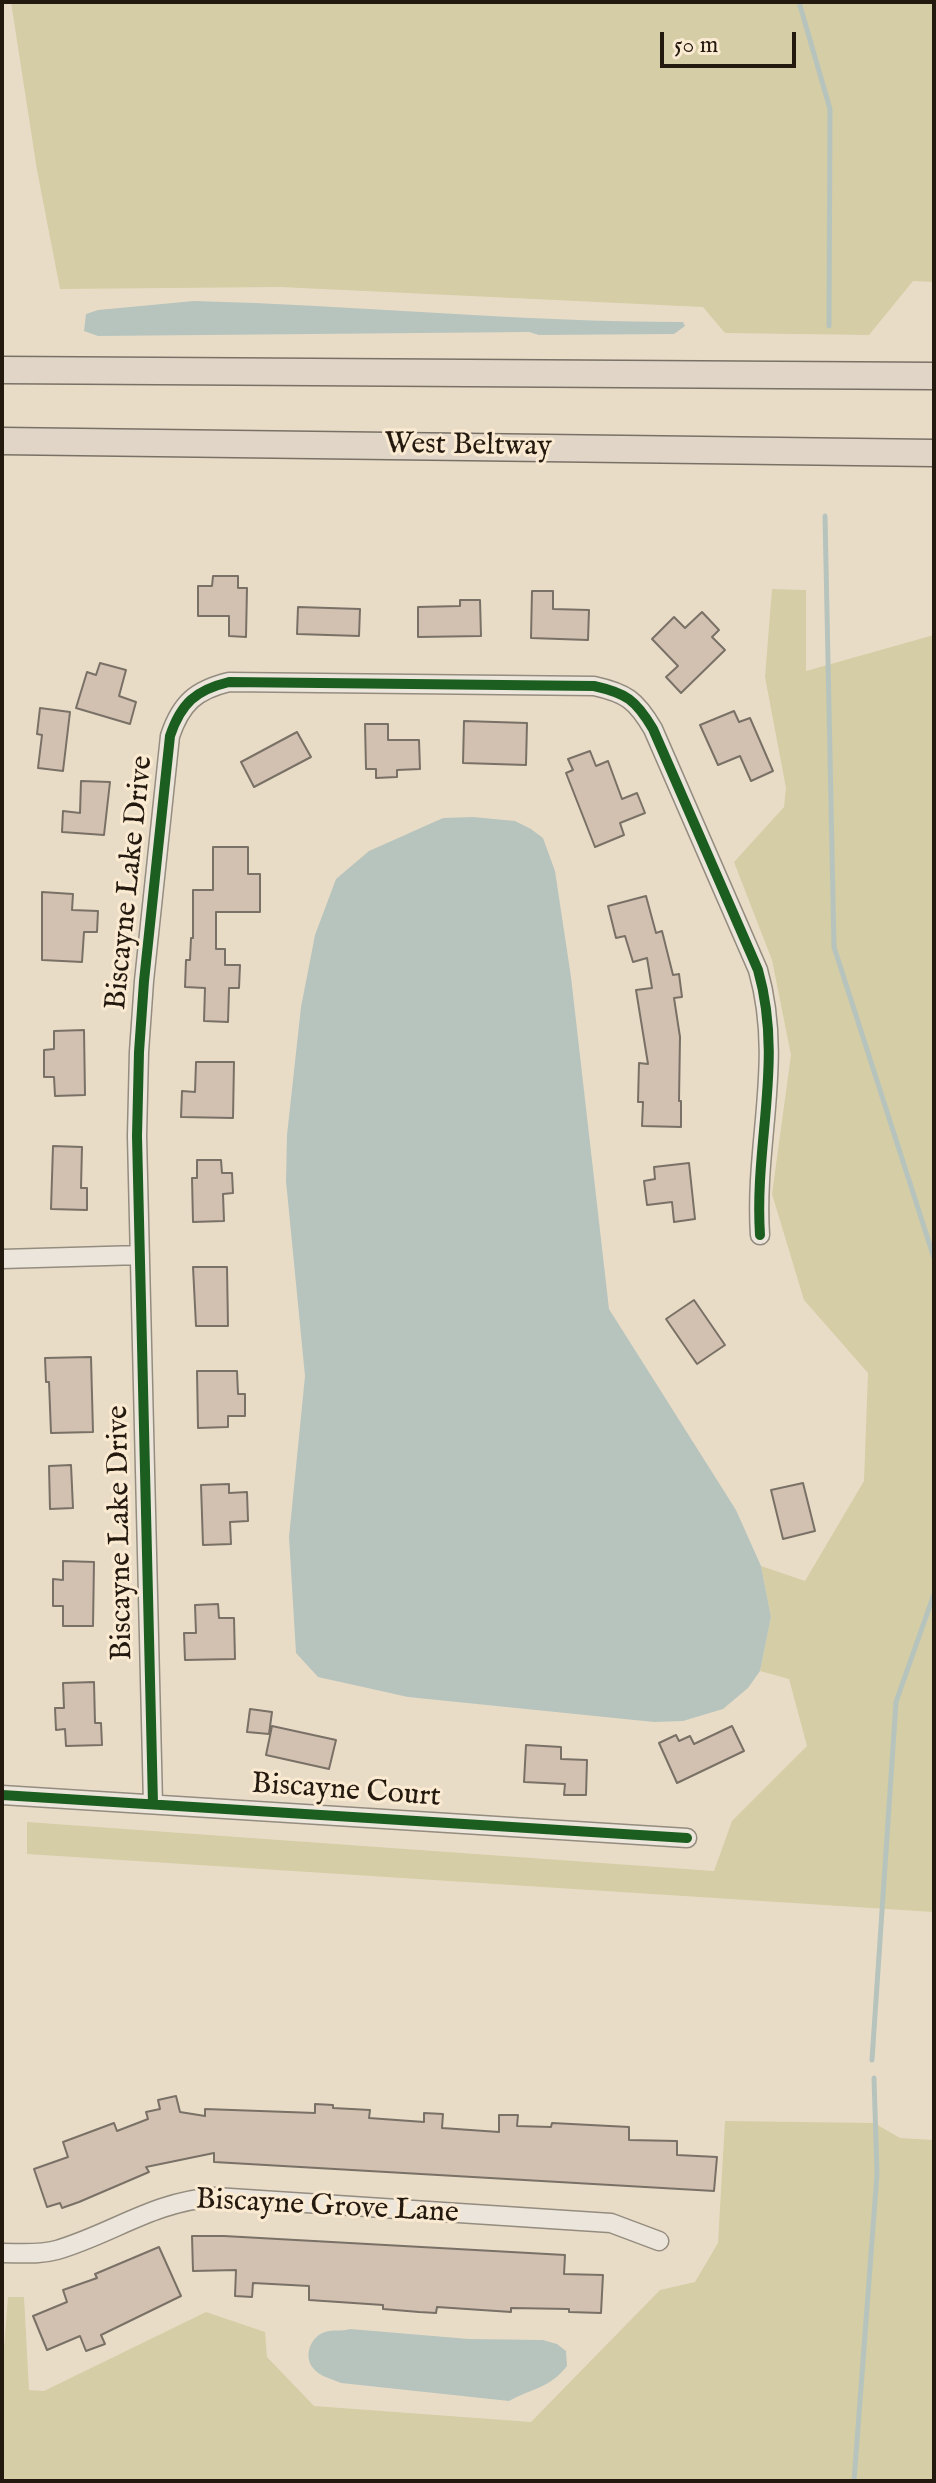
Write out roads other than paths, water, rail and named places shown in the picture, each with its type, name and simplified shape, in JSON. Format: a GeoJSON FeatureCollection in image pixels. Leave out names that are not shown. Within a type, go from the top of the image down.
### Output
{"type":"FeatureCollection","features":[{"type":"Feature","properties":{"kind":"highway"},"geometry":{"type":"LineString","coordinates":[[2,370],[934,376]]}},
{"type":"Feature","properties":{"kind":"highway","name":"West Beltway"},"geometry":{"type":"LineString","coordinates":[[2,441],[934,453]]}},
{"type":"Feature","properties":{"kind":"street","name":"Biscayne Lake Drive"},"geometry":{"type":"LineString","coordinates":[[153,1804],[137,1136],[139,1052],[170,736],[177,717],[191,699],[208,687],[229,682],[594,686],[628,697],[640,707],[666,757],[758,970],[765,995],[770,1025],[771,1065],[758,1196],[760,1235]]}},
{"type":"Feature","properties":{"kind":"street"},"geometry":{"type":"LineString","coordinates":[[2,1259],[140,1255]]}},
{"type":"Feature","properties":{"kind":"street","name":"Biscayne Court"},"geometry":{"type":"LineString","coordinates":[[2,1795],[687,1838]]}},
{"type":"Feature","properties":{"kind":"street","name":"Biscayne Grove Lane"},"geometry":{"type":"LineString","coordinates":[[2,2253],[29,2254],[59,2249],[165,2205],[215,2197],[611,2223],[659,2241]]}},
{"type":"Feature","properties":{"kind":"waterway"},"geometry":{"type":"LineString","coordinates":[[799,2],[830,109],[829,326]]}},
{"type":"Feature","properties":{"kind":"waterway"},"geometry":{"type":"LineString","coordinates":[[825,516],[834,947],[934,1258]]}},
{"type":"Feature","properties":{"kind":"waterway"},"geometry":{"type":"LineString","coordinates":[[872,2060],[896,1702],[934,1594]]}},
{"type":"Feature","properties":{"kind":"waterway"},"geometry":{"type":"LineString","coordinates":[[854,2481],[877,2174],[874,2078]]}}]}
